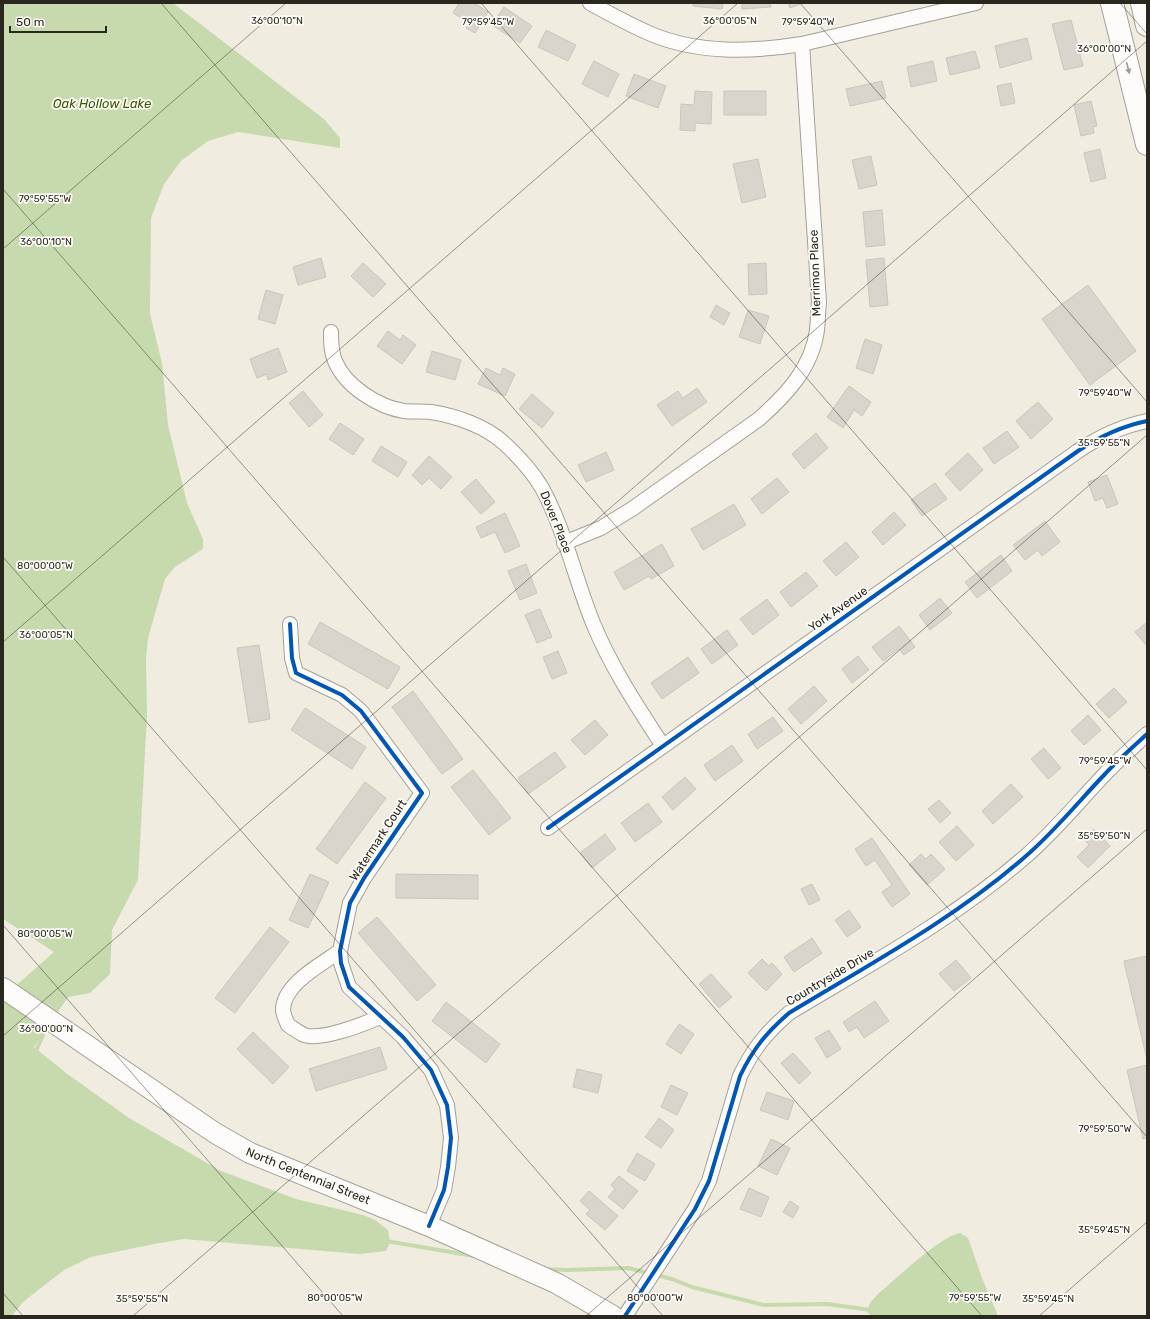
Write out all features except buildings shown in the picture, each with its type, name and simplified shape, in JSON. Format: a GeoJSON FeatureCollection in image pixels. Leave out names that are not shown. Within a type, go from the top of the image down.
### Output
{"type":"FeatureCollection","features":[{"type":"Feature","properties":{"kind":"main road"},"geometry":{"type":"LineString","coordinates":[[1112,3],[1147,144]]}},
{"type":"Feature","properties":{"kind":"main road"},"geometry":{"type":"LineString","coordinates":[[1142,3],[1147,25]]}},
{"type":"Feature","properties":{"kind":"street"},"geometry":{"type":"LineString","coordinates":[[590,3],[652,34],[702,47],[729,50],[802,44],[976,3]]}},
{"type":"Feature","properties":{"kind":"street","name":"Merrimon Place"},"geometry":{"type":"LineString","coordinates":[[564,543],[601,528],[632,509],[759,419],[777,403],[796,381],[808,360],[817,331],[819,302],[802,44]]}},
{"type":"Feature","properties":{"kind":"street","name":"Dover Place"},"geometry":{"type":"LineString","coordinates":[[331,332],[331,349],[335,363],[350,382],[366,396],[384,405],[404,411],[430,412],[456,418],[480,428],[503,443],[526,465],[541,486],[551,505],[593,622],[612,664],[631,698],[663,746]]}},
{"type":"Feature","properties":{"kind":"street","name":"York Avenue"},"geometry":{"type":"LineString","coordinates":[[548,828],[1078,451],[1095,440],[1113,432],[1147,421]]}},
{"type":"Feature","properties":{"kind":"street","name":"Watermark Court"},"geometry":{"type":"LineString","coordinates":[[290,624],[292,658],[296,673],[342,695],[361,711],[422,793],[364,878],[350,903],[340,951],[341,963],[349,987],[403,1037],[431,1070],[447,1105],[451,1138],[448,1167],[444,1190],[429,1226]]}},
{"type":"Feature","properties":{"kind":"street","name":"Countryside Drive"},"geometry":{"type":"LineString","coordinates":[[626,1316],[695,1209],[709,1181],[740,1076],[748,1061],[767,1033],[789,1013],[952,914],[985,889],[1026,856],[1052,832],[1106,773],[1147,734]]}},
{"type":"Feature","properties":{"kind":"street"},"geometry":{"type":"LineString","coordinates":[[340,951],[304,976],[290,989],[283,1010],[288,1025],[305,1035],[328,1034],[354,1028],[380,1017]]}},
{"type":"Feature","properties":{"kind":"street","name":"North Centennial Street"},"geometry":{"type":"LineString","coordinates":[[4,988],[215,1133],[250,1153],[429,1226],[556,1283],[613,1316]]}},
{"type":"Feature","properties":{"kind":"water","name":"Oak Hollow Lake"},"geometry":{"type":"Polygon","coordinates":[[[3,3],[173,3],[324,119],[340,138],[340,148],[238,132],[208,141],[181,161],[164,184],[151,218],[150,314],[162,363],[168,425],[187,503],[203,539],[203,549],[175,567],[165,579],[148,638],[146,659],[147,716],[138,880],[112,930],[110,974],[90,993],[68,997],[34,1047],[66,1073],[129,1118],[221,1171],[296,1199],[363,1215],[375,1220],[388,1230],[390,1242],[386,1251],[359,1254],[184,1239],[154,1244],[91,1257],[64,1270],[23,1302],[12,1316],[3,1316],[3,997],[54,952],[3,919],[3,3]]]}},
{"type":"Feature","properties":{"kind":"water"},"geometry":{"type":"Polygon","coordinates":[[[960,1233],[968,1238],[982,1278],[998,1316],[872,1316],[867,1312],[870,1303],[878,1294],[906,1269],[941,1242],[960,1233]]]}},
{"type":"Feature","properties":{"kind":"waterway"},"geometry":{"type":"LineString","coordinates":[[35,1053],[47,1026]]}},
{"type":"Feature","properties":{"kind":"waterway"},"geometry":{"type":"LineString","coordinates":[[386,1241],[474,1256]]}},
{"type":"Feature","properties":{"kind":"waterway"},"geometry":{"type":"LineString","coordinates":[[543,1269],[567,1270],[628,1268],[672,1279],[692,1287],[764,1305],[827,1304],[871,1310]]}},
{"type":"Feature","properties":{"kind":"cycle path"},"geometry":{"type":"LineString","coordinates":[[548,828],[1078,451],[1111,433],[1147,421]]}},
{"type":"Feature","properties":{"kind":"cycle path"},"geometry":{"type":"LineString","coordinates":[[290,624],[292,658],[296,673],[342,695],[361,711],[422,793],[364,878],[350,903],[340,951],[341,963],[349,987],[403,1037],[431,1070],[447,1105],[451,1138],[448,1167],[444,1190],[429,1226]]}},
{"type":"Feature","properties":{"kind":"cycle path"},"geometry":{"type":"LineString","coordinates":[[625,1316],[695,1209],[709,1181],[740,1076],[755,1049],[773,1027],[789,1013],[911,940],[998,879],[1047,836],[1110,769],[1147,734]]}}]}
